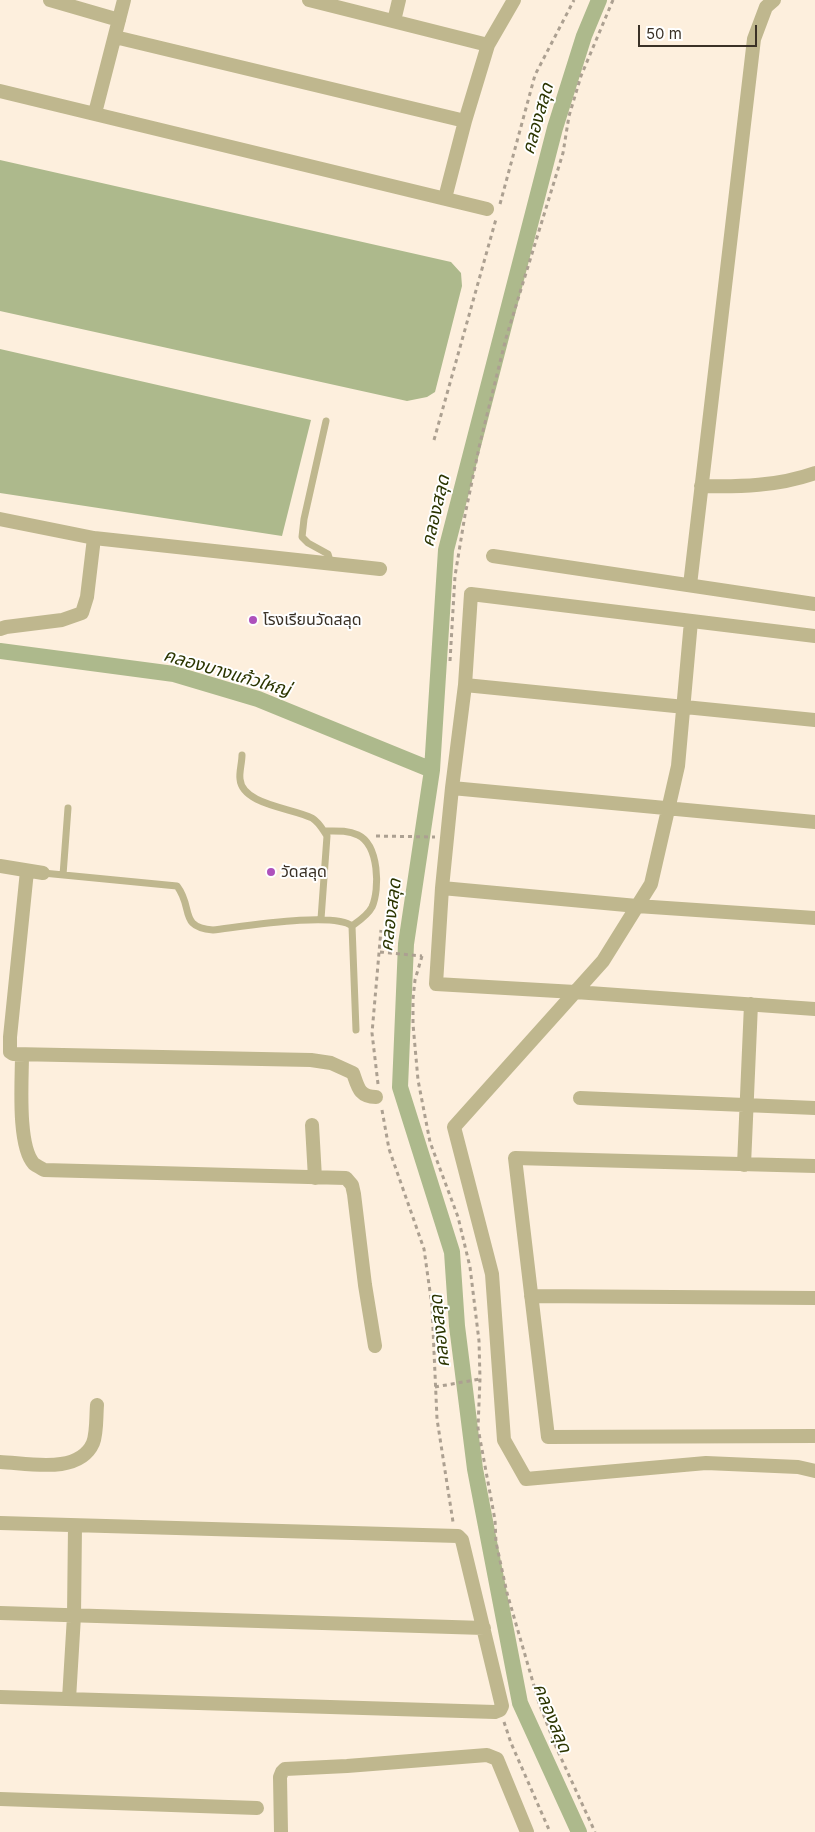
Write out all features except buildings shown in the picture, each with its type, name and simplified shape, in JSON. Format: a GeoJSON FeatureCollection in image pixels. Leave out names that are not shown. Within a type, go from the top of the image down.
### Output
{"type":"FeatureCollection","features":[{"type":"Feature","properties":{"kind":"street"},"geometry":{"type":"LineString","coordinates":[[50,0],[119,20]]}},
{"type":"Feature","properties":{"kind":"street"},"geometry":{"type":"LineString","coordinates":[[95,114],[124,0]]}},
{"type":"Feature","properties":{"kind":"street"},"geometry":{"type":"LineString","coordinates":[[394,21],[399,0]]}},
{"type":"Feature","properties":{"kind":"street"},"geometry":{"type":"LineString","coordinates":[[445,198],[465,121],[488,45],[514,0]]}},
{"type":"Feature","properties":{"kind":"street"},"geometry":{"type":"LineString","coordinates":[[690,585],[754,39],[766,7],[774,0]]}},
{"type":"Feature","properties":{"kind":"street"},"geometry":{"type":"LineString","coordinates":[[314,1],[488,45]]}},
{"type":"Feature","properties":{"kind":"street"},"geometry":{"type":"LineString","coordinates":[[115,37],[465,121]]}},
{"type":"Feature","properties":{"kind":"street"},"geometry":{"type":"LineString","coordinates":[[0,91],[487,209]]}},
{"type":"Feature","properties":{"kind":"street"},"geometry":{"type":"LineString","coordinates":[[702,486],[748,487],[793,480],[815,473]]}},
{"type":"Feature","properties":{"kind":"street"},"geometry":{"type":"LineString","coordinates":[[0,519],[94,538],[380,570]]}},
{"type":"Feature","properties":{"kind":"street"},"geometry":{"type":"LineString","coordinates":[[0,630],[6,627],[62,620],[82,613],[87,597],[94,538]]}},
{"type":"Feature","properties":{"kind":"street"},"geometry":{"type":"LineString","coordinates":[[493,556],[815,604]]}},
{"type":"Feature","properties":{"kind":"street"},"geometry":{"type":"LineString","coordinates":[[815,636],[471,594],[465,685],[442,888],[436,984],[815,1009]]}},
{"type":"Feature","properties":{"kind":"street"},"geometry":{"type":"LineString","coordinates":[[691,621],[678,766],[651,884],[603,961],[454,1127],[492,1274],[504,1440],[526,1478],[706,1463],[798,1467],[815,1470]]}},
{"type":"Feature","properties":{"kind":"street"},"geometry":{"type":"LineString","coordinates":[[465,685],[815,720]]}},
{"type":"Feature","properties":{"kind":"street"},"geometry":{"type":"LineString","coordinates":[[452,788],[815,822]]}},
{"type":"Feature","properties":{"kind":"street"},"geometry":{"type":"LineString","coordinates":[[0,866],[43,873]]}},
{"type":"Feature","properties":{"kind":"street"},"geometry":{"type":"LineString","coordinates":[[27,871],[10,1037],[10,1052],[13,1054],[311,1060],[331,1063],[353,1072],[362,1094],[367,1097],[379,1098]]}},
{"type":"Feature","properties":{"kind":"street"},"geometry":{"type":"LineString","coordinates":[[442,888],[637,906],[815,918]]}},
{"type":"Feature","properties":{"kind":"street"},"geometry":{"type":"LineString","coordinates":[[744,1165],[751,1004]]}},
{"type":"Feature","properties":{"kind":"street"},"geometry":{"type":"LineString","coordinates":[[22,1055],[22,1119],[26,1149],[34,1164],[44,1170],[346,1178],[352,1185],[375,1346]]}},
{"type":"Feature","properties":{"kind":"street"},"geometry":{"type":"LineString","coordinates":[[580,1098],[815,1108]]}},
{"type":"Feature","properties":{"kind":"street"},"geometry":{"type":"LineString","coordinates":[[312,1125],[315,1178]]}},
{"type":"Feature","properties":{"kind":"street"},"geometry":{"type":"LineString","coordinates":[[815,1166],[515,1158],[548,1437],[815,1436]]}},
{"type":"Feature","properties":{"kind":"street"},"geometry":{"type":"LineString","coordinates":[[531,1296],[815,1298]]}},
{"type":"Feature","properties":{"kind":"street"},"geometry":{"type":"LineString","coordinates":[[0,1462],[60,1465],[75,1462],[87,1453],[94,1442],[97,1405]]}},
{"type":"Feature","properties":{"kind":"street"},"geometry":{"type":"LineString","coordinates":[[0,1523],[458,1536],[462,1540],[502,1703],[500,1710],[495,1712],[0,1697]]}},
{"type":"Feature","properties":{"kind":"street"},"geometry":{"type":"LineString","coordinates":[[69,1699],[74,1616],[75,1526]]}},
{"type":"Feature","properties":{"kind":"street"},"geometry":{"type":"LineString","coordinates":[[0,1613],[484,1628]]}},
{"type":"Feature","properties":{"kind":"street"},"geometry":{"type":"LineString","coordinates":[[281,1832],[280,1778],[285,1769],[329,1768],[487,1755],[497,1759],[527,1832]]}},
{"type":"Feature","properties":{"kind":"street"},"geometry":{"type":"LineString","coordinates":[[0,1799],[257,1808]]}},
{"type":"Feature","properties":{"kind":"lane"},"geometry":{"type":"LineString","coordinates":[[326,420],[302,537],[308,543],[328,554],[331,564]]}},
{"type":"Feature","properties":{"kind":"lane"},"geometry":{"type":"LineString","coordinates":[[242,756],[240,780],[246,793],[263,802],[313,819],[327,836],[321,919]]}},
{"type":"Feature","properties":{"kind":"lane"},"geometry":{"type":"LineString","coordinates":[[62,875],[68,808]]}},
{"type":"Feature","properties":{"kind":"lane"},"geometry":{"type":"LineString","coordinates":[[324,831],[346,831],[359,835],[364,839],[375,861],[375,888],[372,906],[365,916],[352,926]]}},
{"type":"Feature","properties":{"kind":"lane"},"geometry":{"type":"LineString","coordinates":[[43,873],[176,886],[181,892],[191,921],[201,929],[213,930],[321,919],[348,922],[352,926],[356,1030]]}},
{"type":"Feature","properties":{"kind":"path"},"geometry":{"type":"LineString","coordinates":[[450,668],[455,576],[480,443],[506,338],[563,153],[569,116],[581,76],[613,0]]}},
{"type":"Feature","properties":{"kind":"path"},"geometry":{"type":"LineString","coordinates":[[434,844],[436,829]]}},
{"type":"Feature","properties":{"kind":"path"},"geometry":{"type":"LineString","coordinates":[[373,836],[427,837]]}},
{"type":"Feature","properties":{"kind":"path"},"geometry":{"type":"LineString","coordinates":[[381,930],[372,1033],[379,1098],[388,1149],[424,1249],[432,1306],[437,1419],[454,1531]]}},
{"type":"Feature","properties":{"kind":"path"},"geometry":{"type":"LineString","coordinates":[[422,950],[414,985],[413,999],[413,1024],[418,1080],[430,1142],[458,1217],[470,1267],[479,1341],[478,1428],[495,1520],[496,1542],[508,1593],[539,1703],[556,1747],[595,1832]]}},
{"type":"Feature","properties":{"kind":"path"},"geometry":{"type":"LineString","coordinates":[[380,952],[422,956]]}},
{"type":"Feature","properties":{"kind":"path"},"geometry":{"type":"LineString","coordinates":[[437,1387],[480,1379]]}},
{"type":"Feature","properties":{"kind":"path"},"geometry":{"type":"LineString","coordinates":[[501,1714],[510,1743],[550,1832]]}},
{"type":"Feature","properties":{"kind":"shaded area"},"geometry":{"type":"Polygon","coordinates":[[[0,160],[451,262],[461,273],[462,286],[435,392],[427,397],[407,401],[0,311],[0,160]]]}},
{"type":"Feature","properties":{"kind":"shaded area"},"geometry":{"type":"Polygon","coordinates":[[[0,349],[311,420],[282,536],[0,493],[0,349]]]}},
{"type":"Feature","properties":{"kind":"waterway","name":"คลองสลุด"},"geometry":{"type":"LineString","coordinates":[[579,1832],[520,1703],[475,1469],[457,1326],[452,1252],[400,1087],[406,944],[432,770],[446,550],[555,128],[584,36],[599,0]]}},
{"type":"Feature","properties":{"kind":"waterway","name":"คลองบางแก้วใหญ่"},"geometry":{"type":"LineString","coordinates":[[0,651],[174,674],[258,699],[432,770]]}},
{"type":"Feature","properties":{"kind":"place","name":"โรงเรียนวัดสลุด"},"geometry":{"type":"Point","coordinates":[253,620]}},
{"type":"Feature","properties":{"kind":"place","name":"วัดสลุด"},"geometry":{"type":"Point","coordinates":[271,872]}}]}
